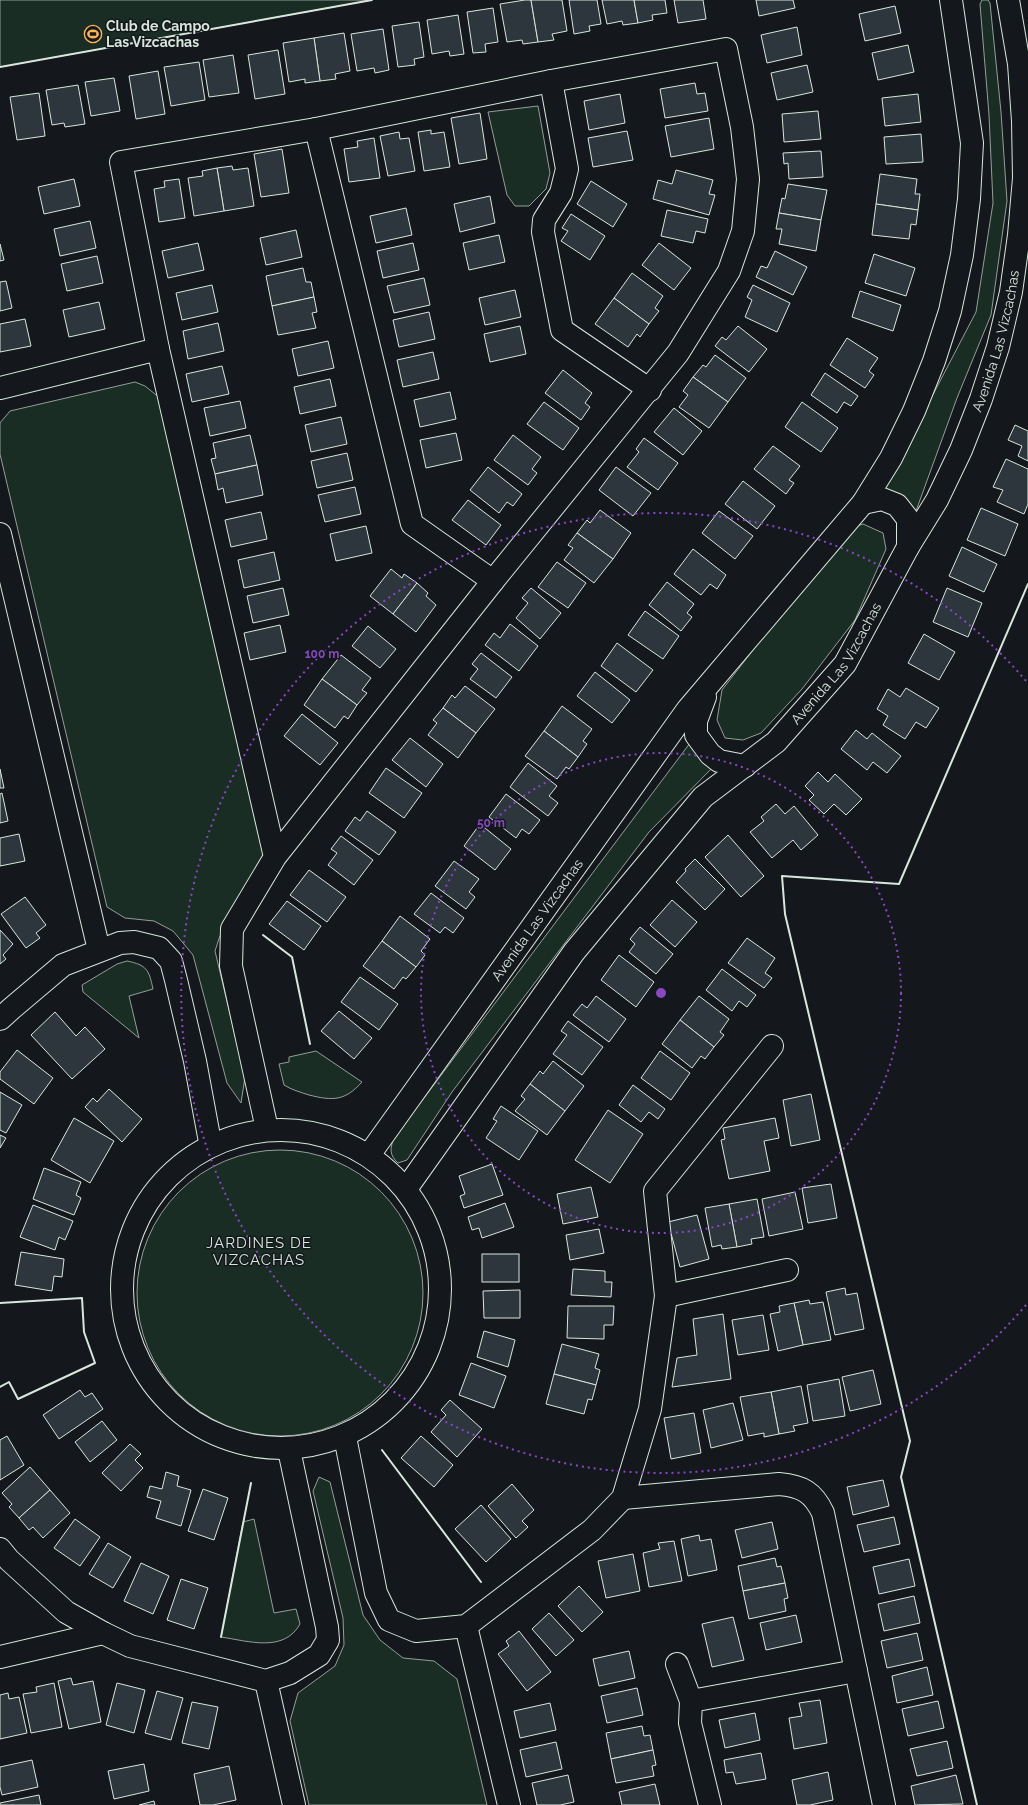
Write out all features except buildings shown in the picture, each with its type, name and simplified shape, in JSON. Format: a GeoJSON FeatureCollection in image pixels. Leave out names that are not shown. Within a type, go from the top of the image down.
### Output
{"type":"FeatureCollection","features":[{"type":"Feature","properties":{"kind":"street","name":"Avenida Las Vizcachas"},"geometry":{"type":"LineString","coordinates":[[368,1155],[688,709],[863,503],[891,458],[914,411],[928,376],[950,311],[962,256],[969,199],[972,142],[951,0]]}},
{"type":"Feature","properties":{"kind":"street","name":"Avenida Las Vizcachas"},"geometry":{"type":"LineString","coordinates":[[406,1190],[574,952],[703,797],[776,742],[845,664],[908,547],[937,500],[961,450],[986,384],[998,347],[1011,292],[1019,235],[1024,178],[1023,128],[1018,64],[1008,0]]}},
{"type":"Feature","properties":{"kind":"street"},"geometry":{"type":"LineString","coordinates":[[267,1129],[231,966],[232,929],[275,857],[493,581],[650,390],[678,353],[729,271],[742,231],[748,179],[742,127],[726,49],[550,81],[316,129],[121,162],[158,350],[275,857]]}},
{"type":"Feature","properties":{"kind":"street"},"geometry":{"type":"LineString","coordinates":[[550,81],[567,169],[561,193],[544,220],[543,232],[562,330],[650,390]]}},
{"type":"Feature","properties":{"kind":"street"},"geometry":{"type":"LineString","coordinates":[[316,129],[412,524],[493,581]]}},
{"type":"Feature","properties":{"kind":"street"},"geometry":{"type":"LineString","coordinates":[[0,388],[158,350]]}},
{"type":"Feature","properties":{"kind":"street","name":"Avenida Las Vizcachas"},"geometry":{"type":"LineString","coordinates":[[863,503],[882,499],[897,505],[908,519],[908,547]]}},
{"type":"Feature","properties":{"kind":"street"},"geometry":{"type":"LineString","coordinates":[[0,534],[99,950]]}},
{"type":"Feature","properties":{"kind":"street","name":"Avenida Las Vizcachas"},"geometry":{"type":"LineString","coordinates":[[708,686],[696,721],[696,735],[710,754],[719,761],[745,766]]}},
{"type":"Feature","properties":{"kind":"street"},"geometry":{"type":"LineString","coordinates":[[0,1020],[10,1008],[64,965],[120,943],[134,942],[159,948],[171,961],[195,1060],[210,1142]]}},
{"type":"Feature","properties":{"kind":"street"},"geometry":{"type":"LineString","coordinates":[[345,1437],[376,1593],[389,1620],[416,1631],[466,1626],[592,1530],[623,1498],[650,1409],[666,1296],[655,1191],[772,1046]]}},
{"type":"Feature","properties":{"kind":"street"},"geometry":{"type":"LineString","coordinates":[[267,1129],[324,1135],[368,1155],[406,1190],[430,1232],[432,1239],[441,1280],[436,1329],[417,1374],[386,1411],[345,1437],[289,1450],[232,1443],[183,1417],[145,1375],[124,1322],[122,1266],[140,1212],[176,1168],[191,1154],[210,1142],[237,1134],[267,1129]]}},
{"type":"Feature","properties":{"kind":"street"},"geometry":{"type":"LineString","coordinates":[[666,1296],[787,1270]]}},
{"type":"Feature","properties":{"kind":"street"},"geometry":{"type":"LineString","coordinates":[[0,1549],[9,1560],[66,1612],[103,1633],[130,1646],[266,1681],[306,1665],[320,1655],[328,1640],[327,1627],[289,1450]]}},
{"type":"Feature","properties":{"kind":"street"},"geometry":{"type":"LineString","coordinates":[[623,1498],[779,1484],[795,1485],[808,1492],[817,1501],[823,1513],[884,1805]]}},
{"type":"Feature","properties":{"kind":"street"},"geometry":{"type":"LineString","coordinates":[[466,1626],[509,1805]]}},
{"type":"Feature","properties":{"kind":"street"},"geometry":{"type":"LineString","coordinates":[[0,1657],[103,1633]]}},
{"type":"Feature","properties":{"kind":"street"},"geometry":{"type":"LineString","coordinates":[[677,1664],[691,1701],[690,1724],[710,1805]]}},
{"type":"Feature","properties":{"kind":"street"},"geometry":{"type":"LineString","coordinates":[[691,1701],[856,1671]]}},
{"type":"Feature","properties":{"kind":"street"},"geometry":{"type":"LineString","coordinates":[[266,1681],[294,1805]]}},
{"type":"Feature","properties":{"kind":"green space","name":"Club de Campo Las Vizcachas"},"geometry":{"type":"Polygon","coordinates":[[[0,0],[372,0],[0,67],[0,0]]]}},
{"type":"Feature","properties":{"kind":"green space"},"geometry":{"type":"Polygon","coordinates":[[[982,0],[988,0],[990,3],[1001,112],[1007,201],[991,315],[957,398],[912,522],[876,504],[976,312],[993,203],[989,115],[980,4],[982,0]]]}},
{"type":"Feature","properties":{"kind":"green space"},"geometry":{"type":"Polygon","coordinates":[[[538,106],[550,173],[546,189],[529,206],[515,206],[507,195],[488,112],[538,106]]]}},
{"type":"Feature","properties":{"kind":"green space"},"geometry":{"type":"Polygon","coordinates":[[[135,382],[145,386],[160,398],[264,856],[230,914],[215,951],[245,1077],[241,1103],[227,1083],[193,955],[173,931],[154,921],[125,918],[107,907],[0,454],[0,423],[10,411],[135,382]]]}},
{"type":"Feature","properties":{"kind":"green space"},"geometry":{"type":"Polygon","coordinates":[[[863,524],[883,533],[886,549],[855,620],[802,689],[761,733],[743,740],[725,738],[717,720],[722,690],[847,529],[863,524]]]}},
{"type":"Feature","properties":{"kind":"green space"},"geometry":{"type":"Polygon","coordinates":[[[696,735],[719,761],[649,832],[452,1092],[407,1160],[398,1163],[393,1157],[391,1151],[394,1138],[696,735]]]}},
{"type":"Feature","properties":{"kind":"green space"},"geometry":{"type":"Polygon","coordinates":[[[127,961],[139,964],[146,969],[153,989],[129,996],[139,1038],[83,992],[82,985],[117,964],[127,961]]]}},
{"type":"Feature","properties":{"kind":"green space"},"geometry":{"type":"Polygon","coordinates":[[[316,1051],[362,1082],[350,1093],[332,1099],[309,1095],[293,1090],[284,1085],[279,1064],[289,1062],[289,1057],[316,1051]]]}},
{"type":"Feature","properties":{"kind":"green space"},"geometry":{"type":"Polygon","coordinates":[[[280,1150],[308,1153],[335,1161],[360,1174],[371,1182],[391,1202],[406,1226],[417,1251],[423,1293],[420,1321],[412,1348],[399,1373],[391,1384],[371,1404],[347,1419],[322,1430],[280,1436],[252,1433],[225,1425],[200,1412],[189,1404],[169,1384],[154,1360],[143,1335],[137,1293],[140,1265],[148,1238],[161,1213],[169,1202],[189,1182],[213,1167],[238,1156],[280,1150]]]}},
{"type":"Feature","properties":{"kind":"green space"},"geometry":{"type":"Polygon","coordinates":[[[319,1477],[330,1482],[363,1615],[380,1640],[403,1658],[434,1661],[457,1679],[487,1805],[309,1805],[290,1721],[298,1693],[335,1666],[344,1645],[343,1618],[313,1491],[319,1477]]]}},
{"type":"Feature","properties":{"kind":"green space"},"geometry":{"type":"Polygon","coordinates":[[[254,1519],[274,1613],[296,1609],[300,1624],[293,1633],[285,1639],[275,1642],[254,1642],[221,1637],[243,1522],[254,1519]]]}},
{"type":"Feature","properties":{"kind":"wall"},"geometry":{"type":"LineString","coordinates":[[0,67],[372,0]]}},
{"type":"Feature","properties":{"kind":"wall"},"geometry":{"type":"LineString","coordinates":[[977,1805],[901,1477],[910,1441],[785,914],[782,876],[899,884],[1028,584]]}},
{"type":"Feature","properties":{"kind":"wall"},"geometry":{"type":"LineString","coordinates":[[263,935],[292,957],[310,1044]]}},
{"type":"Feature","properties":{"kind":"wall"},"geometry":{"type":"LineString","coordinates":[[0,1303],[82,1298],[84,1332],[95,1363],[18,1399],[9,1382],[0,1387]]}},
{"type":"Feature","properties":{"kind":"wall"},"geometry":{"type":"LineString","coordinates":[[382,1450],[481,1582]]}},
{"type":"Feature","properties":{"kind":"wall"},"geometry":{"type":"LineString","coordinates":[[221,1637],[251,1483]]}},
{"type":"Feature","properties":{"kind":"place","name":"Club de Campo Las Vizcachas"},"geometry":{"type":"Point","coordinates":[93,34]}},
{"type":"Feature","properties":{"kind":"district","name":"JARDINES DE VIZCACHAS"},"geometry":{"type":"Point","coordinates":[259,1252]}}]}
